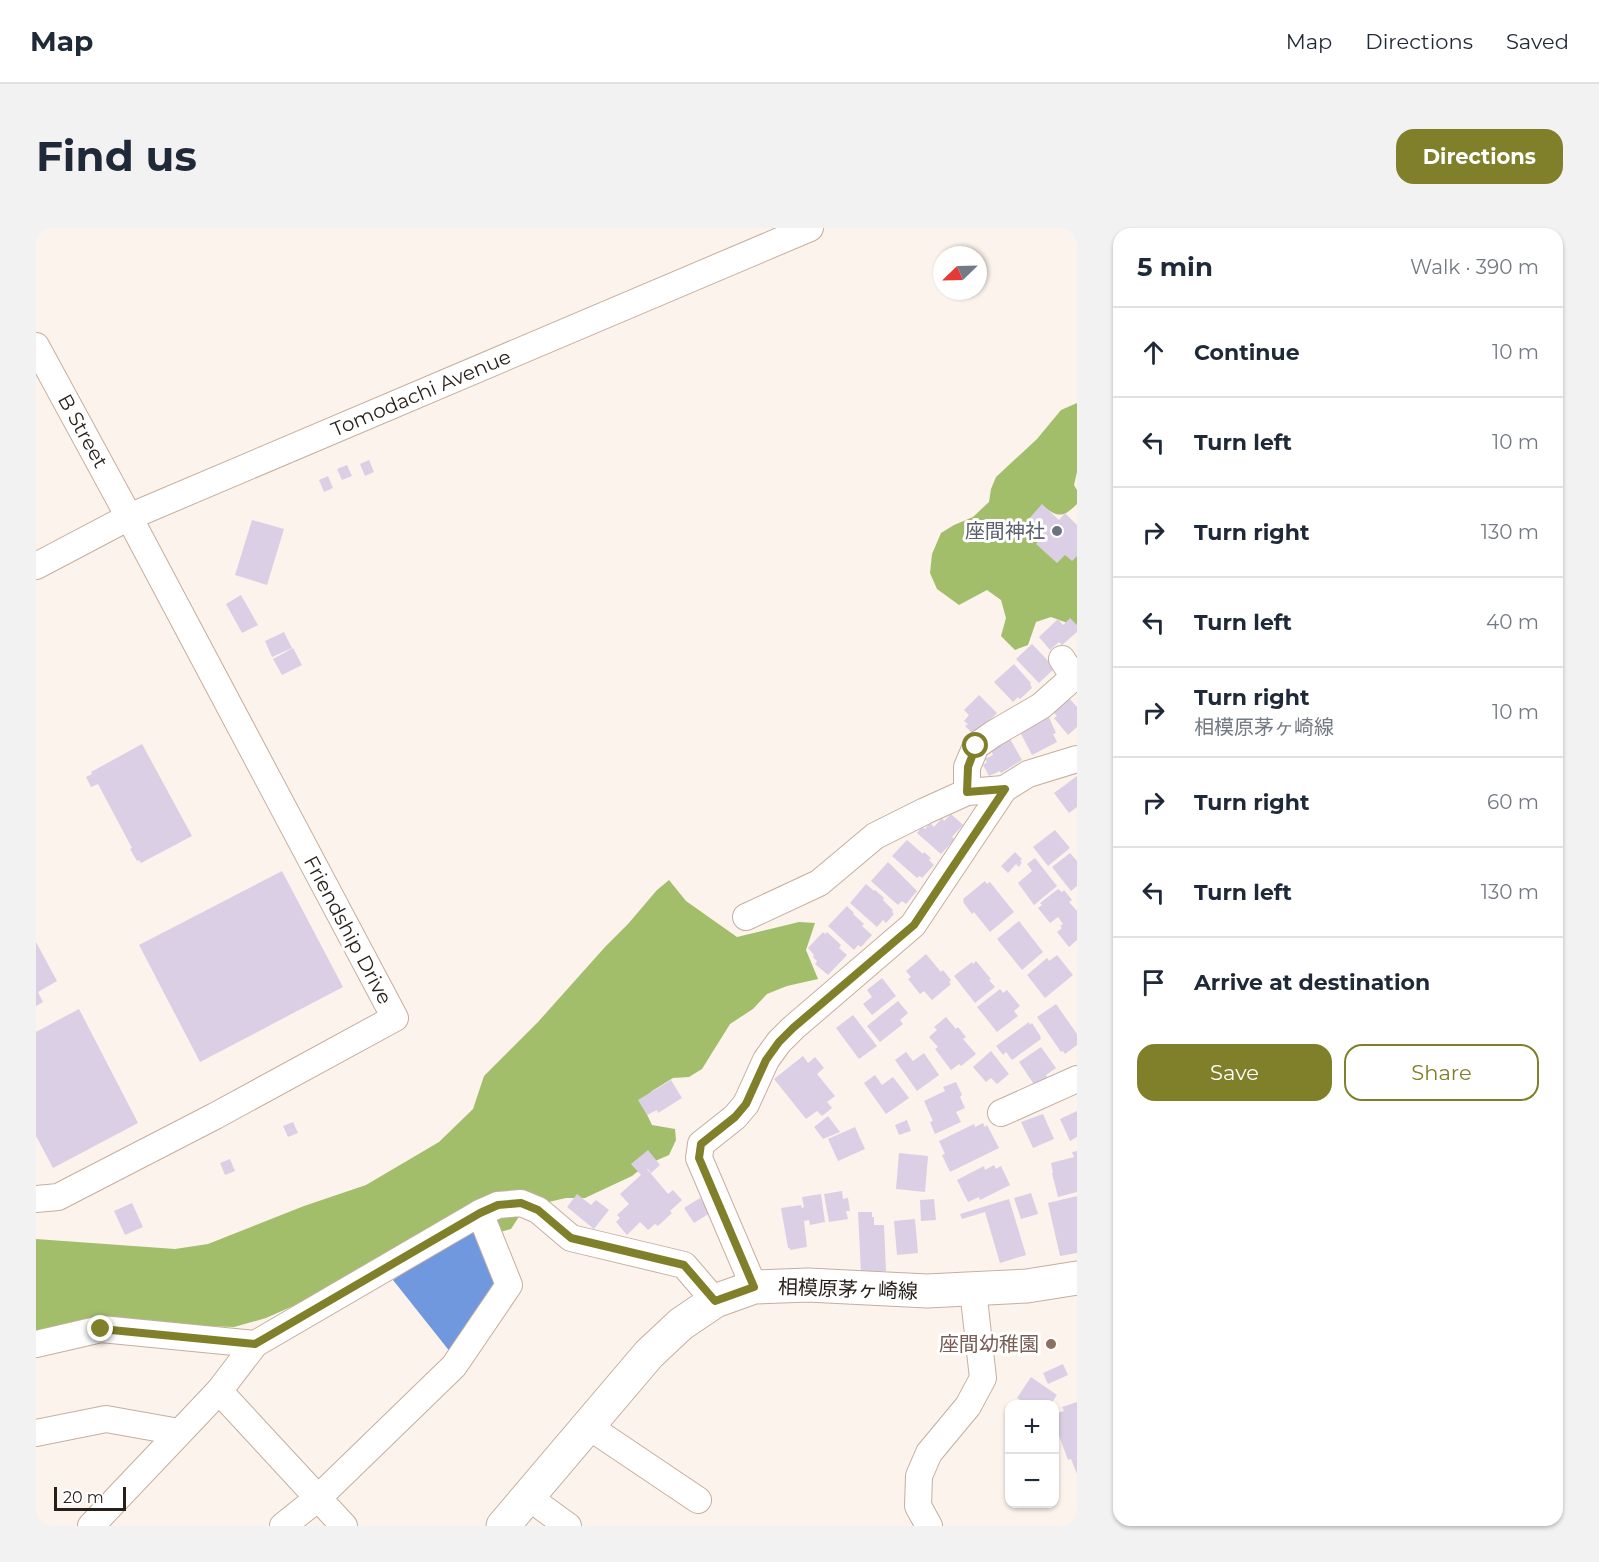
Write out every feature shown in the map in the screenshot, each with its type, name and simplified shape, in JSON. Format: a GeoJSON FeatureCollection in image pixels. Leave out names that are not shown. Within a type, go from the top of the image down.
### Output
{"type":"FeatureCollection","features":[{"type":"Feature","properties":{"kind":"main road","name":"相模原茅ヶ崎線"},"geometry":{"type":"LineString","coordinates":[[502,1526],[649,1354],[681,1324],[715,1301],[754,1287],[808,1285],[927,1292],[1027,1286],[1077,1278]]}},
{"type":"Feature","properties":{"kind":"street","name":"Tomodachi Avenue"},"geometry":{"type":"LineString","coordinates":[[36,566],[129,517],[810,228]]}},
{"type":"Feature","properties":{"kind":"street","name":"B Street"},"geometry":{"type":"LineString","coordinates":[[36,346],[129,517]]}},
{"type":"Feature","properties":{"kind":"street","name":"Friendship Drive"},"geometry":{"type":"LineString","coordinates":[[36,1199],[58,1197],[215,1116],[395,1018],[129,517]]}},
{"type":"Feature","properties":{"kind":"street"},"geometry":{"type":"LineString","coordinates":[[967,792],[968,767],[976,746],[1041,706],[1067,683],[1073,676],[1062,659]]}},
{"type":"Feature","properties":{"kind":"street"},"geometry":{"type":"LineString","coordinates":[[754,1287],[699,1158],[701,1144],[735,1117],[746,1104],[766,1060],[779,1042],[914,925],[1005,789],[1028,774],[1077,759]]}},
{"type":"Feature","properties":{"kind":"street"},"geometry":{"type":"LineString","coordinates":[[746,917],[819,883],[875,836],[967,792],[1005,789]]}},
{"type":"Feature","properties":{"kind":"street"},"geometry":{"type":"LineString","coordinates":[[1000,1113],[1077,1079]]}},
{"type":"Feature","properties":{"kind":"street"},"geometry":{"type":"LineString","coordinates":[[91,1526],[219,1391],[255,1344],[480,1213],[498,1205],[521,1203],[538,1210],[571,1238],[684,1265],[715,1301]]}},
{"type":"Feature","properties":{"kind":"street"},"geometry":{"type":"LineString","coordinates":[[283,1526],[318,1498],[454,1366],[509,1285],[480,1213]]}},
{"type":"Feature","properties":{"kind":"street"},"geometry":{"type":"LineString","coordinates":[[929,1526],[918,1506],[919,1476],[929,1453],[968,1406],[983,1378],[973,1290]]}},
{"type":"Feature","properties":{"kind":"street"},"geometry":{"type":"LineString","coordinates":[[36,1344],[101,1329],[255,1344]]}},
{"type":"Feature","properties":{"kind":"street"},"geometry":{"type":"LineString","coordinates":[[219,1391],[344,1526]]}},
{"type":"Feature","properties":{"kind":"street"},"geometry":{"type":"LineString","coordinates":[[36,1433],[106,1419],[179,1432]]}},
{"type":"Feature","properties":{"kind":"street"},"geometry":{"type":"LineString","coordinates":[[588,1426],[699,1500]]}},
{"type":"Feature","properties":{"kind":"street"},"geometry":{"type":"LineString","coordinates":[[528,1497],[568,1526]]}},
{"type":"Feature","properties":{"kind":"green space"},"geometry":{"type":"Polygon","coordinates":[[[1077,403],[1077,472],[1074,485],[1077,490],[1077,504],[1065,514],[1054,513],[1044,507],[1077,547],[1077,630],[1073,625],[1051,617],[1036,622],[1028,645],[1015,650],[1001,636],[1006,618],[1001,600],[987,590],[959,605],[937,589],[930,573],[932,554],[941,533],[973,517],[989,502],[996,477],[1037,439],[1061,410],[1077,403]]]}},
{"type":"Feature","properties":{"kind":"green space"},"geometry":{"type":"Polygon","coordinates":[[[669,880],[686,901],[737,937],[799,922],[815,923],[806,950],[818,979],[787,986],[767,994],[753,1009],[730,1024],[702,1069],[689,1077],[673,1078],[652,1091],[641,1102],[652,1125],[675,1129],[676,1140],[669,1155],[646,1165],[632,1176],[585,1198],[566,1198],[544,1203],[522,1212],[511,1229],[362,1270],[266,1318],[234,1327],[121,1323],[36,1335],[36,1239],[175,1249],[208,1244],[304,1206],[366,1185],[439,1142],[473,1109],[484,1076],[538,1022],[657,890],[669,880]]]}},
{"type":"Feature","properties":{"kind":"water"},"geometry":{"type":"Polygon","coordinates":[[[477,1225],[499,1283],[451,1353],[393,1280],[477,1225]]]}},
{"type":"Feature","properties":{"kind":"building"},"geometry":{"type":"Polygon","coordinates":[[[369,460],[374,472],[365,476],[360,464],[369,460]]]}},
{"type":"Feature","properties":{"kind":"building"},"geometry":{"type":"Polygon","coordinates":[[[347,465],[352,476],[342,480],[337,469],[347,465]]]}},
{"type":"Feature","properties":{"kind":"building"},"geometry":{"type":"Polygon","coordinates":[[[328,476],[333,488],[324,492],[319,480],[328,476]]]}},
{"type":"Feature","properties":{"kind":"building","name":"座間神社"},"geometry":{"type":"Polygon","coordinates":[[[1042,504],[1059,520],[1065,513],[1077,525],[1077,556],[1072,561],[1065,555],[1057,563],[1036,544],[1043,536],[1027,521],[1042,504]]]}},
{"type":"Feature","properties":{"kind":"building"},"geometry":{"type":"Polygon","coordinates":[[[252,520],[284,529],[267,585],[235,575],[252,520]]]}},
{"type":"Feature","properties":{"kind":"building"},"geometry":{"type":"Polygon","coordinates":[[[241,595],[258,625],[242,633],[226,604],[241,595]]]}},
{"type":"Feature","properties":{"kind":"building"},"geometry":{"type":"Polygon","coordinates":[[[1070,618],[1077,625],[1077,632],[1062,645],[1059,642],[1050,650],[1039,637],[1058,619],[1063,625],[1070,618]]]}},
{"type":"Feature","properties":{"kind":"building"},"geometry":{"type":"Polygon","coordinates":[[[284,632],[292,648],[272,657],[265,641],[284,632]]]}},
{"type":"Feature","properties":{"kind":"building"},"geometry":{"type":"Polygon","coordinates":[[[1032,644],[1055,668],[1039,683],[1016,659],[1032,644]]]}},
{"type":"Feature","properties":{"kind":"building"},"geometry":{"type":"Polygon","coordinates":[[[293,648],[302,665],[282,675],[273,659],[293,648]]]}},
{"type":"Feature","properties":{"kind":"building"},"geometry":{"type":"Polygon","coordinates":[[[1014,664],[1031,683],[1032,688],[1013,702],[994,682],[1014,664]]]}},
{"type":"Feature","properties":{"kind":"building"},"geometry":{"type":"Polygon","coordinates":[[[979,695],[997,713],[973,734],[965,726],[968,724],[964,721],[969,715],[964,710],[979,695]]]}},
{"type":"Feature","properties":{"kind":"building"},"geometry":{"type":"Polygon","coordinates":[[[1069,698],[1077,707],[1077,727],[1068,735],[1054,718],[1057,716],[1053,712],[1069,698]]]}},
{"type":"Feature","properties":{"kind":"building"},"geometry":{"type":"Polygon","coordinates":[[[1048,715],[1056,733],[1053,734],[1057,742],[1032,755],[1019,730],[1048,715]]]}},
{"type":"Feature","properties":{"kind":"building"},"geometry":{"type":"Polygon","coordinates":[[[1009,737],[1022,760],[1001,773],[1000,771],[989,776],[983,765],[987,762],[985,759],[993,755],[991,750],[999,746],[997,743],[1009,737]]]}},
{"type":"Feature","properties":{"kind":"building"},"geometry":{"type":"Polygon","coordinates":[[[142,744],[192,836],[141,863],[137,861],[130,849],[132,848],[98,784],[91,787],[86,777],[142,744]]]}},
{"type":"Feature","properties":{"kind":"building"},"geometry":{"type":"Polygon","coordinates":[[[1077,776],[1077,807],[1069,813],[1054,793],[1077,776]]]}},
{"type":"Feature","properties":{"kind":"building"},"geometry":{"type":"Polygon","coordinates":[[[951,814],[963,825],[952,837],[955,839],[941,854],[917,833],[930,823],[934,827],[942,818],[944,821],[951,814]]]}},
{"type":"Feature","properties":{"kind":"building"},"geometry":{"type":"Polygon","coordinates":[[[1055,830],[1070,848],[1048,866],[1033,847],[1055,830]]]}},
{"type":"Feature","properties":{"kind":"building"},"geometry":{"type":"Polygon","coordinates":[[[907,840],[931,858],[929,860],[934,865],[922,878],[920,876],[917,878],[892,856],[907,840]]]}},
{"type":"Feature","properties":{"kind":"building"},"geometry":{"type":"Polygon","coordinates":[[[1015,852],[1022,862],[1019,867],[1016,864],[1008,873],[1001,866],[1015,852]]]}},
{"type":"Feature","properties":{"kind":"building"},"geometry":{"type":"Polygon","coordinates":[[[1070,853],[1077,861],[1077,886],[1071,891],[1052,867],[1070,853]]]}},
{"type":"Feature","properties":{"kind":"building"},"geometry":{"type":"Polygon","coordinates":[[[1035,858],[1057,886],[1034,905],[1018,883],[1032,871],[1027,864],[1035,858]]]}},
{"type":"Feature","properties":{"kind":"building"},"geometry":{"type":"Polygon","coordinates":[[[888,862],[917,891],[906,904],[902,901],[898,905],[871,881],[888,862]]]}},
{"type":"Feature","properties":{"kind":"building"},"geometry":{"type":"Polygon","coordinates":[[[282,871],[343,987],[200,1062],[139,945],[282,871]]]}},
{"type":"Feature","properties":{"kind":"building"},"geometry":{"type":"Polygon","coordinates":[[[985,881],[987,884],[990,882],[1014,912],[990,932],[963,902],[963,899],[985,881]]]}},
{"type":"Feature","properties":{"kind":"building"},"geometry":{"type":"Polygon","coordinates":[[[866,884],[884,898],[883,900],[893,910],[894,914],[886,923],[883,920],[877,927],[850,903],[866,884]]]}},
{"type":"Feature","properties":{"kind":"building"},"geometry":{"type":"Polygon","coordinates":[[[1058,889],[1062,892],[1064,890],[1072,900],[1069,902],[1077,911],[1077,940],[1069,947],[1057,932],[1063,924],[1058,917],[1050,923],[1038,908],[1042,905],[1040,903],[1058,889]]]}},
{"type":"Feature","properties":{"kind":"building"},"geometry":{"type":"Polygon","coordinates":[[[847,906],[872,935],[861,947],[858,945],[854,950],[828,926],[847,906]]]}},
{"type":"Feature","properties":{"kind":"building"},"geometry":{"type":"Polygon","coordinates":[[[1019,921],[1043,952],[1022,970],[997,939],[1019,921]]]}},
{"type":"Feature","properties":{"kind":"building"},"geometry":{"type":"Polygon","coordinates":[[[823,932],[825,934],[827,932],[841,945],[839,948],[847,955],[828,975],[815,964],[817,961],[808,948],[823,932]]]}},
{"type":"Feature","properties":{"kind":"building"},"geometry":{"type":"Polygon","coordinates":[[[36,942],[57,981],[38,992],[43,1002],[36,1006],[36,942]]]}},
{"type":"Feature","properties":{"kind":"building"},"geometry":{"type":"Polygon","coordinates":[[[926,954],[951,980],[949,982],[951,984],[932,1000],[924,991],[920,994],[908,979],[911,977],[906,971],[926,954]]]}},
{"type":"Feature","properties":{"kind":"building"},"geometry":{"type":"Polygon","coordinates":[[[1057,955],[1073,975],[1045,998],[1027,975],[1047,958],[1049,961],[1057,955]]]}},
{"type":"Feature","properties":{"kind":"building"},"geometry":{"type":"Polygon","coordinates":[[[976,961],[995,987],[975,1003],[954,976],[976,961]]]}},
{"type":"Feature","properties":{"kind":"building"},"geometry":{"type":"Polygon","coordinates":[[[882,978],[896,996],[872,1015],[863,1004],[872,997],[867,990],[882,978]]]}},
{"type":"Feature","properties":{"kind":"building"},"geometry":{"type":"Polygon","coordinates":[[[1000,989],[1003,993],[1007,990],[1020,1006],[1014,1011],[1018,1016],[997,1032],[977,1007],[1000,989]]]}},
{"type":"Feature","properties":{"kind":"building"},"geometry":{"type":"Polygon","coordinates":[[[898,1001],[908,1013],[900,1020],[903,1024],[880,1042],[867,1026],[898,1001]]]}},
{"type":"Feature","properties":{"kind":"building"},"geometry":{"type":"Polygon","coordinates":[[[1056,1004],[1077,1034],[1077,1045],[1065,1054],[1061,1052],[1037,1017],[1056,1004]]]}},
{"type":"Feature","properties":{"kind":"building"},"geometry":{"type":"Polygon","coordinates":[[[79,1009],[138,1123],[53,1168],[36,1136],[36,1032],[79,1009]]]}},
{"type":"Feature","properties":{"kind":"building"},"geometry":{"type":"Polygon","coordinates":[[[853,1015],[877,1046],[859,1059],[836,1028],[853,1015]]]}},
{"type":"Feature","properties":{"kind":"building"},"geometry":{"type":"Polygon","coordinates":[[[946,1017],[956,1029],[958,1027],[966,1037],[963,1039],[976,1054],[961,1066],[959,1064],[951,1070],[935,1049],[938,1047],[929,1037],[937,1030],[934,1027],[946,1017]]]}},
{"type":"Feature","properties":{"kind":"building"},"geometry":{"type":"Polygon","coordinates":[[[1029,1022],[1030,1025],[1032,1023],[1041,1039],[1012,1060],[1006,1052],[1003,1055],[996,1046],[1029,1022]]]}},
{"type":"Feature","properties":{"kind":"building"},"geometry":{"type":"Polygon","coordinates":[[[1041,1047],[1056,1068],[1035,1086],[1019,1062],[1041,1047]]]}},
{"type":"Feature","properties":{"kind":"building"},"geometry":{"type":"Polygon","coordinates":[[[991,1051],[1009,1074],[997,1084],[991,1078],[986,1082],[973,1067],[991,1051]]]}},
{"type":"Feature","properties":{"kind":"building"},"geometry":{"type":"Polygon","coordinates":[[[906,1052],[913,1061],[924,1053],[939,1075],[917,1091],[895,1060],[906,1052]]]}},
{"type":"Feature","properties":{"kind":"building"},"geometry":{"type":"Polygon","coordinates":[[[803,1056],[808,1063],[815,1057],[824,1068],[817,1074],[835,1096],[827,1102],[832,1108],[822,1116],[817,1111],[806,1119],[774,1079],[803,1056]]]}},
{"type":"Feature","properties":{"kind":"building"},"geometry":{"type":"Polygon","coordinates":[[[875,1075],[882,1085],[893,1077],[909,1098],[886,1114],[864,1083],[875,1075]]]}},
{"type":"Feature","properties":{"kind":"building"},"geometry":{"type":"Polygon","coordinates":[[[671,1080],[682,1098],[658,1113],[657,1110],[647,1115],[638,1100],[671,1080]]]}},
{"type":"Feature","properties":{"kind":"building"},"geometry":{"type":"Polygon","coordinates":[[[956,1082],[965,1108],[956,1112],[961,1122],[935,1134],[930,1122],[933,1121],[924,1101],[945,1091],[943,1087],[956,1082]]]}},
{"type":"Feature","properties":{"kind":"building"},"geometry":{"type":"Polygon","coordinates":[[[1077,1111],[1077,1137],[1070,1141],[1060,1119],[1077,1111]]]}},
{"type":"Feature","properties":{"kind":"building"},"geometry":{"type":"Polygon","coordinates":[[[1043,1114],[1054,1139],[1033,1148],[1021,1122],[1043,1114]]]}},
{"type":"Feature","properties":{"kind":"building"},"geometry":{"type":"Polygon","coordinates":[[[828,1116],[840,1132],[823,1139],[814,1127],[828,1116]]]}},
{"type":"Feature","properties":{"kind":"building"},"geometry":{"type":"Polygon","coordinates":[[[907,1120],[911,1131],[899,1135],[895,1125],[907,1120]]]}},
{"type":"Feature","properties":{"kind":"building"},"geometry":{"type":"Polygon","coordinates":[[[293,1122],[298,1133],[288,1137],[283,1126],[293,1122]]]}},
{"type":"Feature","properties":{"kind":"building"},"geometry":{"type":"Polygon","coordinates":[[[983,1123],[985,1127],[987,1125],[999,1148],[950,1172],[942,1155],[945,1154],[939,1141],[974,1124],[975,1127],[983,1123]]]}},
{"type":"Feature","properties":{"kind":"building"},"geometry":{"type":"Polygon","coordinates":[[[855,1127],[865,1149],[838,1161],[828,1139],[855,1127]]]}},
{"type":"Feature","properties":{"kind":"building"},"geometry":{"type":"Polygon","coordinates":[[[648,1150],[660,1165],[651,1173],[647,1169],[668,1194],[673,1190],[682,1200],[658,1226],[655,1224],[648,1230],[640,1222],[627,1235],[616,1222],[620,1218],[617,1215],[629,1204],[620,1194],[641,1175],[631,1164],[648,1150]]]}},
{"type":"Feature","properties":{"kind":"building"},"geometry":{"type":"Polygon","coordinates":[[[1077,1151],[1077,1192],[1058,1197],[1051,1163],[1074,1157],[1072,1152],[1077,1151]]]}},
{"type":"Feature","properties":{"kind":"building"},"geometry":{"type":"Polygon","coordinates":[[[899,1153],[928,1156],[925,1192],[896,1189],[899,1153]]]}},
{"type":"Feature","properties":{"kind":"building"},"geometry":{"type":"Polygon","coordinates":[[[230,1159],[235,1171],[225,1175],[220,1163],[230,1159]]]}},
{"type":"Feature","properties":{"kind":"building"},"geometry":{"type":"Polygon","coordinates":[[[994,1165],[996,1169],[1001,1166],[1010,1185],[980,1200],[979,1197],[968,1202],[957,1180],[984,1166],[985,1170],[994,1165]]]}},
{"type":"Feature","properties":{"kind":"building"},"geometry":{"type":"Polygon","coordinates":[[[842,1191],[843,1199],[848,1198],[850,1211],[846,1211],[848,1219],[829,1222],[824,1194],[842,1191]]]}},
{"type":"Feature","properties":{"kind":"building"},"geometry":{"type":"Polygon","coordinates":[[[1031,1193],[1038,1214],[1021,1219],[1014,1198],[1031,1193]]]}},
{"type":"Feature","properties":{"kind":"building"},"geometry":{"type":"Polygon","coordinates":[[[577,1194],[591,1205],[596,1200],[609,1210],[594,1229],[567,1207],[577,1194]]]}},
{"type":"Feature","properties":{"kind":"building"},"geometry":{"type":"Polygon","coordinates":[[[821,1194],[825,1222],[810,1225],[809,1220],[804,1221],[807,1247],[790,1250],[781,1208],[801,1205],[802,1208],[804,1207],[802,1197],[821,1194]]]}},
{"type":"Feature","properties":{"kind":"building"},"geometry":{"type":"Polygon","coordinates":[[[1077,1196],[1077,1253],[1060,1256],[1048,1203],[1077,1196]]]}},
{"type":"Feature","properties":{"kind":"building"},"geometry":{"type":"Polygon","coordinates":[[[700,1198],[710,1213],[694,1223],[684,1208],[700,1198]]]}},
{"type":"Feature","properties":{"kind":"building"},"geometry":{"type":"Polygon","coordinates":[[[934,1199],[936,1220],[921,1221],[920,1200],[934,1199]]]}},
{"type":"Feature","properties":{"kind":"building"},"geometry":{"type":"Polygon","coordinates":[[[1009,1199],[1026,1255],[1000,1263],[985,1212],[962,1219],[960,1214],[1009,1199]]]}},
{"type":"Feature","properties":{"kind":"building"},"geometry":{"type":"Polygon","coordinates":[[[132,1203],[143,1227],[125,1235],[114,1211],[132,1203]]]}},
{"type":"Feature","properties":{"kind":"building"},"geometry":{"type":"Polygon","coordinates":[[[858,1212],[872,1212],[874,1225],[884,1225],[886,1271],[861,1272],[858,1212]]]}},
{"type":"Feature","properties":{"kind":"building"},"geometry":{"type":"Polygon","coordinates":[[[915,1219],[918,1253],[897,1255],[894,1221],[915,1219]]]}},
{"type":"Feature","properties":{"kind":"building"},"geometry":{"type":"Polygon","coordinates":[[[1063,1364],[1068,1375],[1048,1384],[1043,1373],[1063,1364]]]}},
{"type":"Feature","properties":{"kind":"building"},"geometry":{"type":"Polygon","coordinates":[[[1031,1377],[1057,1395],[1054,1400],[1020,1400],[1017,1398],[1031,1377]]]}},
{"type":"Feature","properties":{"kind":"building"},"geometry":{"type":"Polygon","coordinates":[[[1077,1402],[1077,1474],[1071,1459],[1068,1460],[1059,1436],[1059,1412],[1064,1411],[1062,1407],[1077,1402]]]}},
{"type":"Feature","properties":{"kind":"place","name":"座間神社"},"geometry":{"type":"Point","coordinates":[1057,531]}},
{"type":"Feature","properties":{"kind":"place","name":"座間幼稚園"},"geometry":{"type":"Point","coordinates":[1051,1344]}},
{"type":"Feature","properties":{"kind":"route"},"geometry":{"type":"LineString","coordinates":[[101,1329],[255,1344],[480,1213],[498,1205],[521,1203],[538,1210],[571,1238],[684,1265],[715,1301],[754,1287],[699,1158],[701,1144],[735,1117],[746,1104],[766,1060],[779,1042],[914,925],[1005,789],[967,792],[968,767],[976,746]]}}]}
